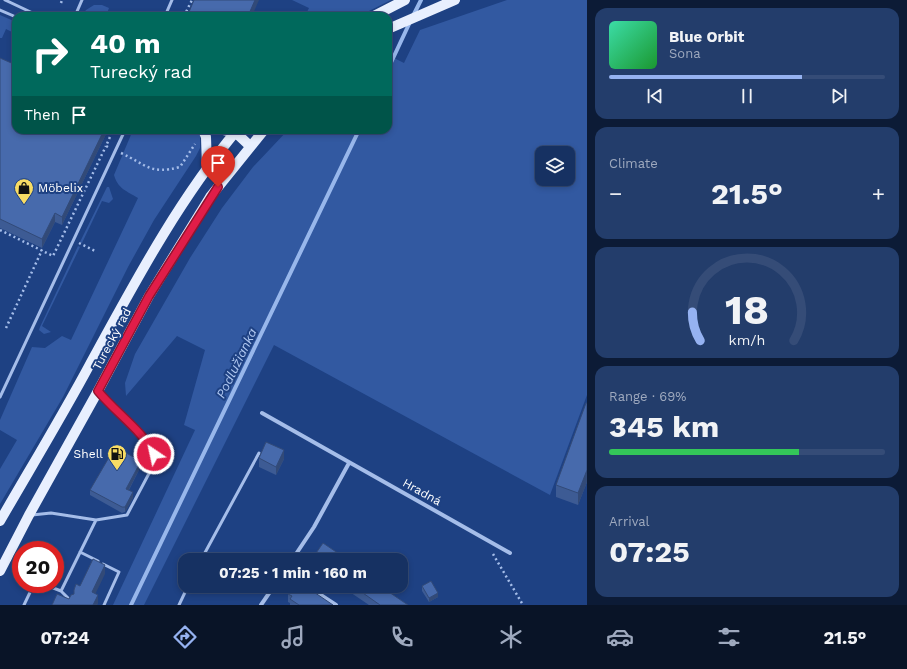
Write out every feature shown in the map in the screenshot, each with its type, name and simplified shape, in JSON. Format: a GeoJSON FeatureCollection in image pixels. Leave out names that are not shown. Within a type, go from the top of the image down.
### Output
{"type":"FeatureCollection","features":[{"type":"Feature","properties":{"kind":"main road"},"geometry":{"type":"LineString","coordinates":[[382,12],[404,0]]}},
{"type":"Feature","properties":{"kind":"main road"},"geometry":{"type":"LineString","coordinates":[[392,27],[455,0]]}},
{"type":"Feature","properties":{"kind":"main road"},"geometry":{"type":"LineString","coordinates":[[201,134],[206,137],[207,168]]}},
{"type":"Feature","properties":{"kind":"main road","name":"Turecký rad"},"geometry":{"type":"LineString","coordinates":[[0,521],[75,392],[138,275],[207,168],[233,134]]}},
{"type":"Feature","properties":{"kind":"main road"},"geometry":{"type":"LineString","coordinates":[[238,134],[250,146]]}},
{"type":"Feature","properties":{"kind":"main road","name":"Turecký rad"},"geometry":{"type":"LineString","coordinates":[[0,571],[28,515],[98,391],[149,296],[210,197],[260,134]]}},
{"type":"Feature","properties":{"kind":"street","name":"Hradná"},"geometry":{"type":"LineString","coordinates":[[262,414],[510,553]]}},
{"type":"Feature","properties":{"kind":"street"},"geometry":{"type":"LineString","coordinates":[[297,553],[314,527],[349,463]]}},
{"type":"Feature","properties":{"kind":"street"},"geometry":{"type":"LineString","coordinates":[[261,605],[269,593]]}},
{"type":"Feature","properties":{"kind":"street"},"geometry":{"type":"LineString","coordinates":[[318,593],[336,605]]}},
{"type":"Feature","properties":{"kind":"lane"},"geometry":{"type":"LineString","coordinates":[[5,0],[30,12]]}},
{"type":"Feature","properties":{"kind":"lane"},"geometry":{"type":"LineString","coordinates":[[77,12],[82,0]]}},
{"type":"Feature","properties":{"kind":"lane"},"geometry":{"type":"LineString","coordinates":[[167,12],[172,0]]}},
{"type":"Feature","properties":{"kind":"lane"},"geometry":{"type":"LineString","coordinates":[[0,10],[12,15]]}},
{"type":"Feature","properties":{"kind":"lane"},"geometry":{"type":"LineString","coordinates":[[0,398],[123,134]]}},
{"type":"Feature","properties":{"kind":"lane"},"geometry":{"type":"LineString","coordinates":[[28,515],[51,513],[96,520],[127,515],[154,464],[154,454],[150,445],[109,405],[98,391]]}},
{"type":"Feature","properties":{"kind":"lane"},"geometry":{"type":"LineString","coordinates":[[205,553],[259,453]]}},
{"type":"Feature","properties":{"kind":"lane"},"geometry":{"type":"LineString","coordinates":[[64,585],[96,520]]}},
{"type":"Feature","properties":{"kind":"lane"},"geometry":{"type":"LineString","coordinates":[[80,552],[119,572],[104,605]]}},
{"type":"Feature","properties":{"kind":"lane"},"geometry":{"type":"LineString","coordinates":[[24,605],[30,593]]}},
{"type":"Feature","properties":{"kind":"lane"},"geometry":{"type":"LineString","coordinates":[[63,593],[72,602]]}},
{"type":"Feature","properties":{"kind":"lane"},"geometry":{"type":"LineString","coordinates":[[179,605],[185,593]]}},
{"type":"Feature","properties":{"kind":"path"},"geometry":{"type":"LineString","coordinates":[[186,12],[192,0]]}},
{"type":"Feature","properties":{"kind":"path"},"geometry":{"type":"LineString","coordinates":[[0,230],[53,256],[111,134]]}},
{"type":"Feature","properties":{"kind":"path"},"geometry":{"type":"LineString","coordinates":[[106,146],[151,169],[164,171],[180,167],[201,134]]}},
{"type":"Feature","properties":{"kind":"path"},"geometry":{"type":"LineString","coordinates":[[79,243],[95,251]]}},
{"type":"Feature","properties":{"kind":"path"},"geometry":{"type":"LineString","coordinates":[[6,328],[42,250]]}},
{"type":"Feature","properties":{"kind":"path"},"geometry":{"type":"LineString","coordinates":[[484,539],[523,605]]}},
{"type":"Feature","properties":{"kind":"shaded area"},"geometry":{"type":"Polygon","coordinates":[[[292,0],[391,0],[367,12],[307,12],[309,8],[292,0]]]}},
{"type":"Feature","properties":{"kind":"shaded area"},"geometry":{"type":"Polygon","coordinates":[[[507,0],[587,0],[587,395],[550,495],[274,345],[144,605],[113,605],[195,430],[184,425],[205,350],[177,336],[126,396],[125,383],[135,354],[190,258],[222,208],[253,167],[284,134],[392,134],[392,57],[404,63],[420,30],[507,0]]]}},
{"type":"Feature","properties":{"kind":"shaded area"},"geometry":{"type":"Polygon","coordinates":[[[94,5],[102,5],[109,8],[108,12],[85,12],[94,5]]]}},
{"type":"Feature","properties":{"kind":"shaded area"},"geometry":{"type":"Polygon","coordinates":[[[0,15],[12,20],[12,32],[6,29],[2,38],[0,38],[0,15]]]}},
{"type":"Feature","properties":{"kind":"shaded area"},"geometry":{"type":"Polygon","coordinates":[[[131,134],[200,134],[200,148],[196,156],[154,220],[128,267],[63,397],[0,504],[0,469],[17,440],[0,430],[0,420],[32,347],[45,348],[62,336],[71,340],[138,198],[120,187],[114,175],[131,134]]]}},
{"type":"Feature","properties":{"kind":"shaded area"},"geometry":{"type":"Polygon","coordinates":[[[107,187],[109,187],[113,199],[109,203],[102,201],[82,243],[80,242],[107,187]]]}},
{"type":"Feature","properties":{"kind":"shaded area"},"geometry":{"type":"Polygon","coordinates":[[[78,246],[80,247],[42,326],[51,332],[44,334],[39,330],[40,327],[78,246]]]}},
{"type":"Feature","properties":{"kind":"building"},"geometry":{"type":"Polygon","coordinates":[[[194,0],[255,0],[250,12],[189,12],[194,0]]]}},
{"type":"Feature","properties":{"kind":"building"},"geometry":{"type":"Polygon","coordinates":[[[0,58],[12,63],[12,134],[102,134],[62,217],[55,213],[42,239],[0,219],[0,58]]]}},
{"type":"Feature","properties":{"kind":"building"},"geometry":{"type":"Polygon","coordinates":[[[586,403],[587,470],[578,493],[556,485],[586,403]]]}},
{"type":"Feature","properties":{"kind":"building"},"geometry":{"type":"Polygon","coordinates":[[[266,442],[284,450],[276,467],[259,458],[266,442]]]}},
{"type":"Feature","properties":{"kind":"building"},"geometry":{"type":"Polygon","coordinates":[[[115,447],[141,461],[126,489],[133,492],[125,507],[122,507],[90,490],[115,447]]]}},
{"type":"Feature","properties":{"kind":"building"},"geometry":{"type":"Polygon","coordinates":[[[323,543],[338,553],[316,553],[323,543]]]}},
{"type":"Feature","properties":{"kind":"building"},"geometry":{"type":"Polygon","coordinates":[[[93,559],[105,565],[92,592],[98,595],[93,605],[52,605],[57,594],[69,599],[71,595],[74,594],[76,584],[80,586],[93,559]]]}},
{"type":"Feature","properties":{"kind":"building"},"geometry":{"type":"Polygon","coordinates":[[[431,581],[438,593],[429,598],[422,586],[431,581]]]}},
{"type":"Feature","properties":{"kind":"building"},"geometry":{"type":"Polygon","coordinates":[[[315,593],[333,605],[299,605],[290,599],[292,596],[288,594],[315,593]]]}},
{"type":"Feature","properties":{"kind":"building"},"geometry":{"type":"Polygon","coordinates":[[[363,593],[390,593],[408,605],[380,605],[363,593]]]}},
{"type":"Feature","properties":{"kind":"waterway","name":"Podlužianka"},"geometry":{"type":"LineString","coordinates":[[413,16],[421,0]]}},
{"type":"Feature","properties":{"kind":"waterway","name":"Podlužianka"},"geometry":{"type":"LineString","coordinates":[[392,60],[410,22]]}},
{"type":"Feature","properties":{"kind":"waterway","name":"Podlužianka"},"geometry":{"type":"LineString","coordinates":[[131,605],[357,134]]}},
{"type":"Feature","properties":{"kind":"place","name":"Möbelix"},"geometry":{"type":"Point","coordinates":[24,205]}},
{"type":"Feature","properties":{"kind":"place","name":"Shell"},"geometry":{"type":"Point","coordinates":[117,471]}},
{"type":"Feature","properties":{"kind":"route"},"geometry":{"type":"LineString","coordinates":[[154,454],[150,445],[109,405],[98,391],[149,296],[191,226],[218,187]]}}]}
